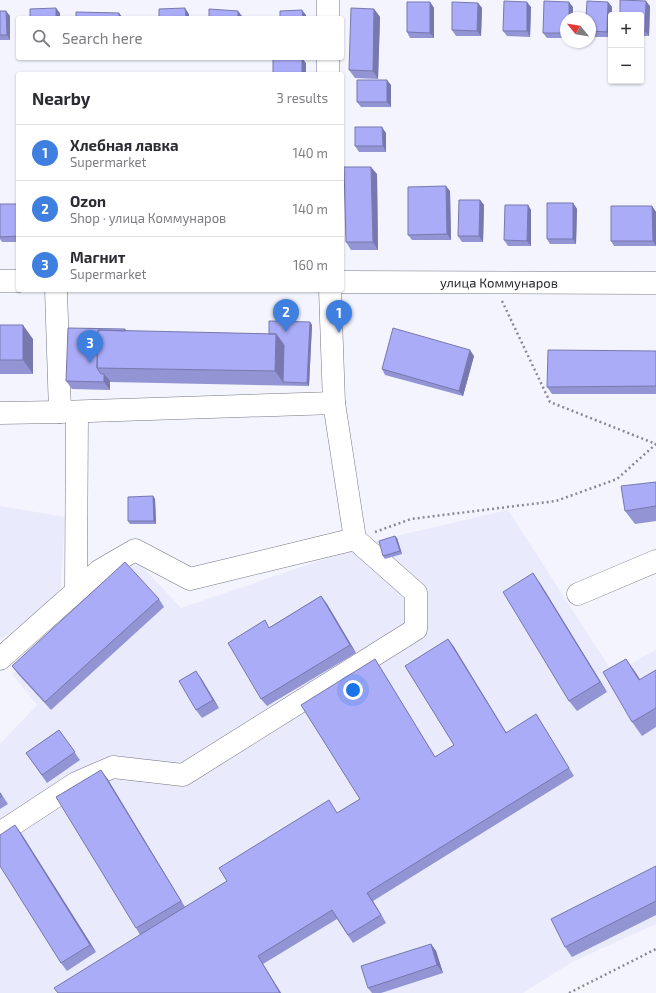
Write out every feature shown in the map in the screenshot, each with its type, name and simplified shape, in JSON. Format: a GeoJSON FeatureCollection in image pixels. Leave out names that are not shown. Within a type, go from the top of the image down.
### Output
{"type":"FeatureCollection","features":[{"type":"Feature","properties":{"kind":"street"},"geometry":{"type":"LineString","coordinates":[[328,0],[328,16]]}},
{"type":"Feature","properties":{"kind":"street"},"geometry":{"type":"LineString","coordinates":[[328,60],[328,72]]}},
{"type":"Feature","properties":{"kind":"street"},"geometry":{"type":"LineString","coordinates":[[0,281],[16,281]]}},
{"type":"Feature","properties":{"kind":"street","name":"улица Коммунаров"},"geometry":{"type":"LineString","coordinates":[[344,282],[656,283]]}},
{"type":"Feature","properties":{"kind":"street"},"geometry":{"type":"LineString","coordinates":[[56,292],[69,412],[76,591]]}},
{"type":"Feature","properties":{"kind":"street"},"geometry":{"type":"LineString","coordinates":[[0,833],[76,783],[113,767],[183,775],[416,629],[416,593],[354,539],[334,403],[330,292]]}},
{"type":"Feature","properties":{"kind":"street"},"geometry":{"type":"LineString","coordinates":[[0,413],[334,403]]}},
{"type":"Feature","properties":{"kind":"street"},"geometry":{"type":"LineString","coordinates":[[0,659],[99,571],[135,550],[190,579],[354,539]]}},
{"type":"Feature","properties":{"kind":"street"},"geometry":{"type":"LineString","coordinates":[[578,594],[656,561]]}},
{"type":"Feature","properties":{"kind":"path"},"geometry":{"type":"LineString","coordinates":[[354,539],[411,519],[556,501],[617,479],[656,444],[550,402],[493,282]]}},
{"type":"Feature","properties":{"kind":"path"},"geometry":{"type":"LineString","coordinates":[[569,993],[656,949]]}},
{"type":"Feature","properties":{"kind":"shaded area"},"geometry":{"type":"Polygon","coordinates":[[[0,506],[65,517],[60,595],[0,640],[0,506]]]}},
{"type":"Feature","properties":{"kind":"shaded area"},"geometry":{"type":"Polygon","coordinates":[[[508,510],[613,673],[656,650],[656,924],[572,962],[523,993],[0,993],[0,744],[37,705],[12,674],[138,562],[181,608],[383,539],[508,510]]]}},
{"type":"Feature","properties":{"kind":"building"},"geometry":{"type":"Polygon","coordinates":[[[620,0],[646,1],[645,31],[644,12],[620,12],[620,0]]]}},
{"type":"Feature","properties":{"kind":"building"},"geometry":{"type":"Polygon","coordinates":[[[504,1],[527,2],[527,31],[503,31],[504,1]]]}},
{"type":"Feature","properties":{"kind":"building"},"geometry":{"type":"Polygon","coordinates":[[[544,1],[569,2],[569,12],[560,12],[560,33],[543,33],[544,1]]]}},
{"type":"Feature","properties":{"kind":"building"},"geometry":{"type":"Polygon","coordinates":[[[587,1],[608,2],[607,32],[596,31],[596,12],[586,12],[587,1]]]}},
{"type":"Feature","properties":{"kind":"building"},"geometry":{"type":"Polygon","coordinates":[[[407,2],[430,2],[430,33],[407,32],[407,2]]]}},
{"type":"Feature","properties":{"kind":"building"},"geometry":{"type":"Polygon","coordinates":[[[452,2],[478,3],[477,31],[452,30],[452,2]]]}},
{"type":"Feature","properties":{"kind":"building"},"geometry":{"type":"Polygon","coordinates":[[[56,8],[56,16],[30,16],[30,9],[56,8]]]}},
{"type":"Feature","properties":{"kind":"building"},"geometry":{"type":"Polygon","coordinates":[[[185,8],[186,16],[159,16],[159,9],[185,8]]]}},
{"type":"Feature","properties":{"kind":"building"},"geometry":{"type":"Polygon","coordinates":[[[351,8],[374,9],[373,71],[349,70],[351,8]]]}},
{"type":"Feature","properties":{"kind":"building"},"geometry":{"type":"Polygon","coordinates":[[[209,9],[238,11],[238,16],[209,16],[209,9]]]}},
{"type":"Feature","properties":{"kind":"building"},"geometry":{"type":"Polygon","coordinates":[[[302,10],[303,16],[280,16],[280,11],[302,10]]]}},
{"type":"Feature","properties":{"kind":"building"},"geometry":{"type":"Polygon","coordinates":[[[0,11],[6,11],[7,35],[0,35],[0,11]]]}},
{"type":"Feature","properties":{"kind":"building"},"geometry":{"type":"Polygon","coordinates":[[[76,12],[119,13],[119,16],[76,16],[76,12]]]}},
{"type":"Feature","properties":{"kind":"building"},"geometry":{"type":"Polygon","coordinates":[[[273,60],[302,60],[302,72],[273,72],[273,60]]]}},
{"type":"Feature","properties":{"kind":"building"},"geometry":{"type":"Polygon","coordinates":[[[357,80],[387,80],[387,102],[357,102],[357,80]]]}},
{"type":"Feature","properties":{"kind":"building"},"geometry":{"type":"Polygon","coordinates":[[[355,127],[382,127],[383,146],[355,146],[355,127]]]}},
{"type":"Feature","properties":{"kind":"building"},"geometry":{"type":"Polygon","coordinates":[[[344,167],[371,167],[373,242],[346,242],[344,167]]]}},
{"type":"Feature","properties":{"kind":"building"},"geometry":{"type":"Polygon","coordinates":[[[446,186],[447,234],[408,235],[408,187],[446,186]]]}},
{"type":"Feature","properties":{"kind":"building"},"geometry":{"type":"Polygon","coordinates":[[[459,200],[480,200],[479,236],[458,236],[459,200]]]}},
{"type":"Feature","properties":{"kind":"building"},"geometry":{"type":"Polygon","coordinates":[[[547,203],[573,203],[573,239],[547,239],[547,203]]]}},
{"type":"Feature","properties":{"kind":"building"},"geometry":{"type":"Polygon","coordinates":[[[0,204],[16,204],[16,236],[0,237],[0,204]]]}},
{"type":"Feature","properties":{"kind":"building"},"geometry":{"type":"Polygon","coordinates":[[[505,205],[528,205],[527,241],[504,240],[505,205]]]}},
{"type":"Feature","properties":{"kind":"building"},"geometry":{"type":"Polygon","coordinates":[[[611,206],[652,206],[653,241],[611,241],[611,206]]]}},
{"type":"Feature","properties":{"kind":"building"},"geometry":{"type":"Polygon","coordinates":[[[269,321],[310,322],[307,383],[283,382],[284,345],[276,334],[269,334],[269,321]]]}},
{"type":"Feature","properties":{"kind":"building"},"geometry":{"type":"Polygon","coordinates":[[[0,325],[23,325],[23,360],[0,360],[0,325]]]}},
{"type":"Feature","properties":{"kind":"building"},"geometry":{"type":"Polygon","coordinates":[[[68,328],[125,329],[125,331],[98,330],[97,368],[101,374],[104,374],[104,382],[66,381],[68,328]]]}},
{"type":"Feature","properties":{"kind":"building"},"geometry":{"type":"Polygon","coordinates":[[[393,328],[470,350],[459,391],[382,369],[393,328]]]}},
{"type":"Feature","properties":{"kind":"building"},"geometry":{"type":"Polygon","coordinates":[[[98,330],[276,334],[275,371],[97,368],[98,330]]]}},
{"type":"Feature","properties":{"kind":"building"},"geometry":{"type":"Polygon","coordinates":[[[548,350],[656,351],[656,386],[547,387],[548,350]]]}},
{"type":"Feature","properties":{"kind":"building"},"geometry":{"type":"Polygon","coordinates":[[[656,482],[656,506],[625,511],[621,486],[656,482]]]}},
{"type":"Feature","properties":{"kind":"building"},"geometry":{"type":"Polygon","coordinates":[[[153,496],[154,521],[128,521],[128,497],[153,496]]]}},
{"type":"Feature","properties":{"kind":"building"},"geometry":{"type":"Polygon","coordinates":[[[395,536],[400,551],[383,556],[379,541],[395,536]]]}},
{"type":"Feature","properties":{"kind":"building"},"geometry":{"type":"Polygon","coordinates":[[[125,562],[159,599],[45,702],[12,666],[125,562]]]}},
{"type":"Feature","properties":{"kind":"building"},"geometry":{"type":"Polygon","coordinates":[[[533,573],[600,682],[569,701],[503,592],[533,573]]]}},
{"type":"Feature","properties":{"kind":"building"},"geometry":{"type":"Polygon","coordinates":[[[321,596],[350,645],[261,699],[228,643],[265,620],[269,628],[321,596]]]}},
{"type":"Feature","properties":{"kind":"building"},"geometry":{"type":"Polygon","coordinates":[[[448,639],[506,733],[536,714],[569,768],[367,893],[381,915],[348,935],[332,910],[258,956],[280,993],[58,993],[54,988],[227,881],[219,868],[329,800],[337,813],[360,799],[301,705],[375,659],[435,757],[454,745],[405,666],[448,639]]]}},
{"type":"Feature","properties":{"kind":"building"},"geometry":{"type":"Polygon","coordinates":[[[626,659],[639,680],[656,670],[656,708],[632,722],[603,672],[626,659]]]}},
{"type":"Feature","properties":{"kind":"building"},"geometry":{"type":"Polygon","coordinates":[[[196,671],[213,700],[196,710],[179,681],[196,671]]]}},
{"type":"Feature","properties":{"kind":"building"},"geometry":{"type":"Polygon","coordinates":[[[59,730],[75,752],[42,775],[26,753],[59,730]]]}},
{"type":"Feature","properties":{"kind":"building"},"geometry":{"type":"Polygon","coordinates":[[[101,770],[181,901],[136,928],[56,797],[101,770]]]}},
{"type":"Feature","properties":{"kind":"building"},"geometry":{"type":"Polygon","coordinates":[[[15,825],[90,945],[61,963],[0,866],[0,835],[15,825]]]}},
{"type":"Feature","properties":{"kind":"building"},"geometry":{"type":"Polygon","coordinates":[[[656,866],[656,901],[565,947],[551,919],[656,866]]]}},
{"type":"Feature","properties":{"kind":"building"},"geometry":{"type":"Polygon","coordinates":[[[431,944],[437,965],[368,988],[361,966],[431,944]]]}},
{"type":"Feature","properties":{"kind":"place","name":"Ozon"},"geometry":{"type":"Point","coordinates":[286,332]}},
{"type":"Feature","properties":{"kind":"place","name":"Хлебная лавка"},"geometry":{"type":"Point","coordinates":[339,333]}},
{"type":"Feature","properties":{"kind":"place","name":"Магнит"},"geometry":{"type":"Point","coordinates":[90,363]}}]}
